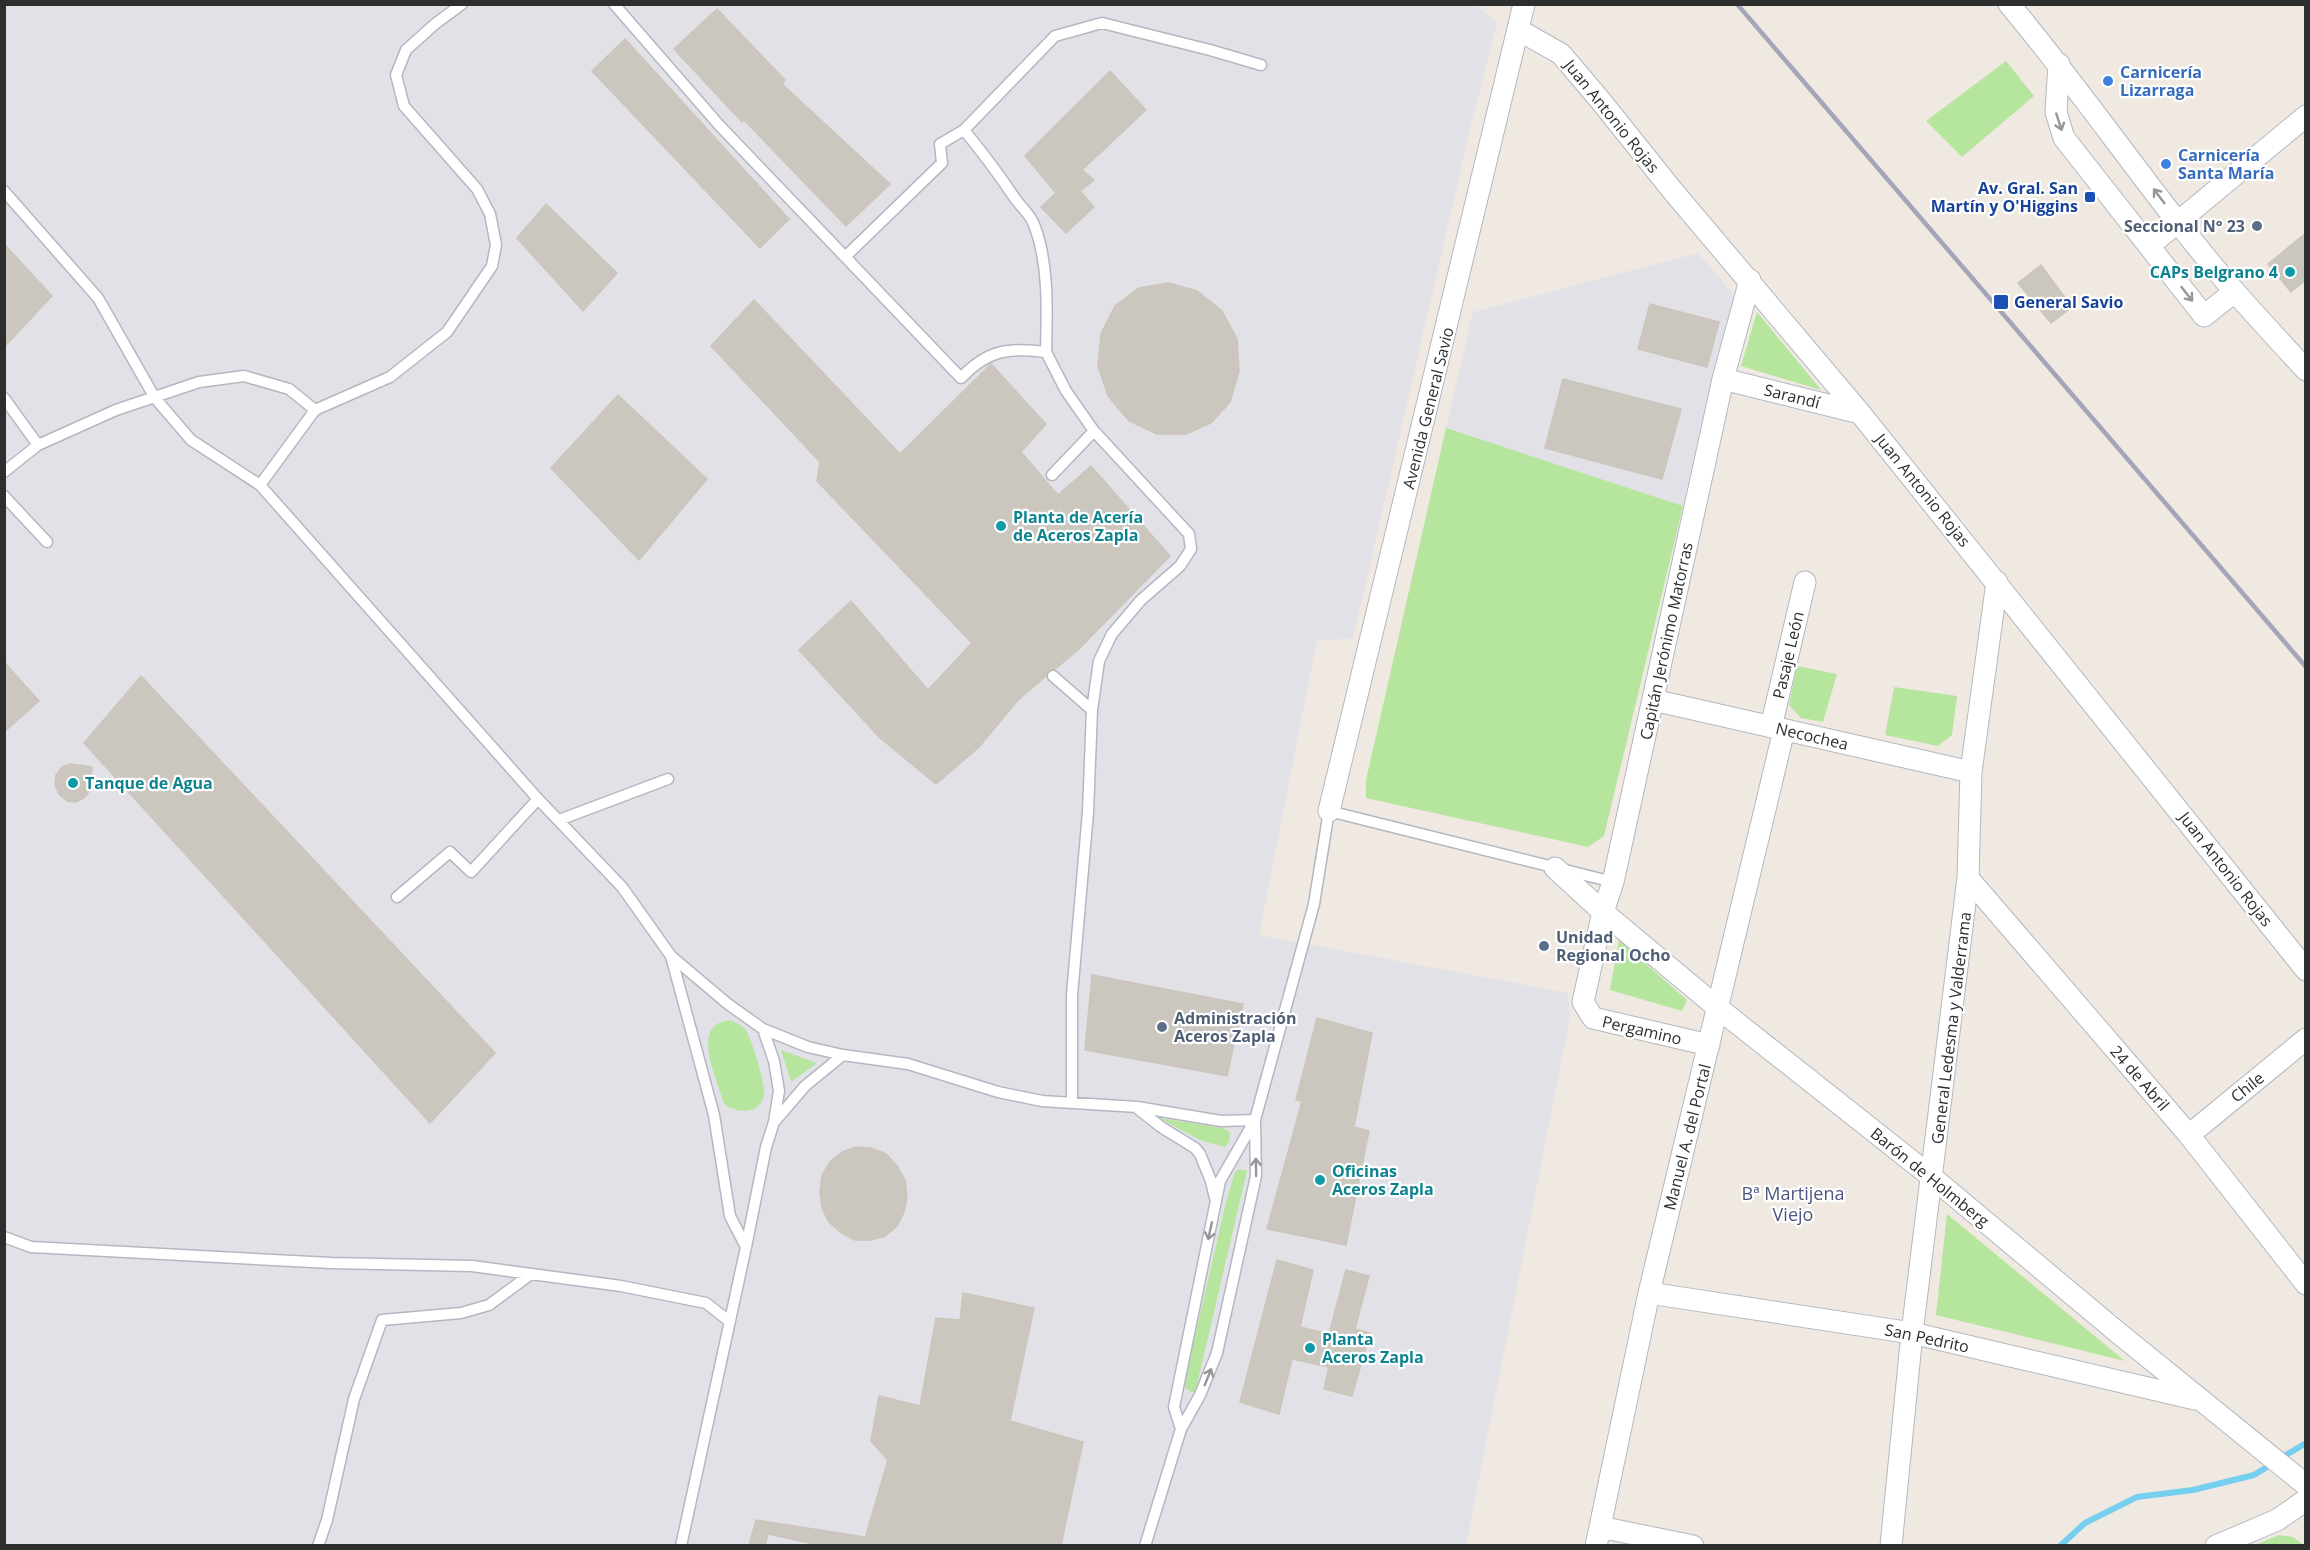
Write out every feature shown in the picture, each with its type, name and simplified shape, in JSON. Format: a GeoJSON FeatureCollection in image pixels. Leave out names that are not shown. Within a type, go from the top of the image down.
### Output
{"type":"FeatureCollection","features":[{"type":"Feature","properties":{"kind":"street","name":"Avenida General Savio"},"geometry":{"type":"LineString","coordinates":[[1329,811],[1524,4]]}},
{"type":"Feature","properties":{"kind":"street"},"geometry":{"type":"LineString","coordinates":[[2009,4],[2059,64],[2235,292],[2306,370]]}},
{"type":"Feature","properties":{"kind":"street","name":"Juan Antonio Rojas"},"geometry":{"type":"LineString","coordinates":[[1519,30],[1561,54],[1860,413],[2306,970]]}},
{"type":"Feature","properties":{"kind":"street"},"geometry":{"type":"LineString","coordinates":[[2059,64],[2056,112],[2064,138],[2204,315],[2235,292]]}},
{"type":"Feature","properties":{"kind":"street"},"geometry":{"type":"LineString","coordinates":[[2149,246],[2306,116]]}},
{"type":"Feature","properties":{"kind":"street","name":"Capitán Jerónimo Matorras"},"geometry":{"type":"LineString","coordinates":[[1583,1002],[1603,912],[1613,882],[1723,379],[1750,280]]}},
{"type":"Feature","properties":{"kind":"street","name":"Sarandí"},"geometry":{"type":"LineString","coordinates":[[1723,379],[1860,413]]}},
{"type":"Feature","properties":{"kind":"street","name":"Pasaje León"},"geometry":{"type":"LineString","coordinates":[[1778,728],[1805,582]]}},
{"type":"Feature","properties":{"kind":"street","name":"General Ledesma y Valderrama"},"geometry":{"type":"LineString","coordinates":[[1891,1545],[1912,1333],[1933,1178],[1968,878],[1971,772],[1997,582]]}},
{"type":"Feature","properties":{"kind":"street","name":"Necochea"},"geometry":{"type":"LineString","coordinates":[[1653,700],[1971,772]]}},
{"type":"Feature","properties":{"kind":"street","name":"Manuel A. del Portal"},"geometry":{"type":"LineString","coordinates":[[1598,1536],[1649,1293],[1718,1008],[1778,728]]}},
{"type":"Feature","properties":{"kind":"street","name":"Barón de Holmberg"},"geometry":{"type":"LineString","coordinates":[[1556,868],[1603,912],[1718,1008],[1933,1178],[2225,1418],[2305,1490]]}},
{"type":"Feature","properties":{"kind":"street","name":"24 de Abril"},"geometry":{"type":"LineString","coordinates":[[1968,878],[2189,1134],[2306,1284]]}},
{"type":"Feature","properties":{"kind":"street","name":"Pergamino"},"geometry":{"type":"LineString","coordinates":[[1583,1002],[1593,1018],[1709,1046]]}},
{"type":"Feature","properties":{"kind":"street","name":"Chile"},"geometry":{"type":"LineString","coordinates":[[2189,1134],[2306,1039]]}},
{"type":"Feature","properties":{"kind":"street","name":"San Pedrito"},"geometry":{"type":"LineString","coordinates":[[1649,1293],[1912,1333],[2202,1401]]}},
{"type":"Feature","properties":{"kind":"street"},"geometry":{"type":"LineString","coordinates":[[2216,1545],[2277,1520],[2305,1490]]}},
{"type":"Feature","properties":{"kind":"street"},"geometry":{"type":"LineString","coordinates":[[1598,1536],[1694,1545]]}},
{"type":"Feature","properties":{"kind":"lane"},"geometry":{"type":"LineString","coordinates":[[261,485],[315,410],[390,377],[447,332],[492,266],[496,244],[490,214],[477,189],[404,106],[396,75],[406,50],[462,4]]}},
{"type":"Feature","properties":{"kind":"lane"},"geometry":{"type":"LineString","coordinates":[[614,4],[719,125],[961,378],[976,363],[1003,351],[1025,349],[1046,351]]}},
{"type":"Feature","properties":{"kind":"lane"},"geometry":{"type":"LineString","coordinates":[[846,256],[942,163],[940,144],[964,130],[1055,36],[1102,23],[1261,65]]}},
{"type":"Feature","properties":{"kind":"lane"},"geometry":{"type":"LineString","coordinates":[[964,130],[1000,175],[1016,200],[1028,212],[1035,227],[1044,269],[1046,351],[1066,392],[1094,432],[1189,534],[1191,549],[1180,566],[1141,600],[1112,634],[1099,661],[1092,710],[1088,812],[1072,995],[1072,1103]]}},
{"type":"Feature","properties":{"kind":"lane"},"geometry":{"type":"LineString","coordinates":[[4,191],[98,298],[155,398],[191,440],[261,485],[538,799],[622,887],[671,956],[728,1004],[763,1029],[808,1047],[843,1055],[909,1064],[998,1092],[1042,1101],[1137,1107],[1221,1121],[1254,1120]]}},
{"type":"Feature","properties":{"kind":"lane"},"geometry":{"type":"LineString","coordinates":[[4,472],[38,445],[117,410],[199,382],[244,376],[289,389],[315,410]]}},
{"type":"Feature","properties":{"kind":"lane"},"geometry":{"type":"LineString","coordinates":[[4,398],[38,445]]}},
{"type":"Feature","properties":{"kind":"lane"},"geometry":{"type":"LineString","coordinates":[[1052,475],[1094,432]]}},
{"type":"Feature","properties":{"kind":"lane"},"geometry":{"type":"LineString","coordinates":[[4,496],[46,542]]}},
{"type":"Feature","properties":{"kind":"lane"},"geometry":{"type":"LineString","coordinates":[[1053,676],[1092,710]]}},
{"type":"Feature","properties":{"kind":"lane"},"geometry":{"type":"LineString","coordinates":[[559,820],[668,779]]}},
{"type":"Feature","properties":{"kind":"lane"},"geometry":{"type":"LineString","coordinates":[[397,897],[450,852],[471,872],[538,799]]}},
{"type":"Feature","properties":{"kind":"lane"},"geometry":{"type":"LineString","coordinates":[[1181,1429],[1174,1407],[1220,1181],[1254,1120],[1314,904],[1329,811],[1613,882]]}},
{"type":"Feature","properties":{"kind":"lane"},"geometry":{"type":"LineString","coordinates":[[671,956],[714,1115],[730,1215],[746,1247]]}},
{"type":"Feature","properties":{"kind":"lane"},"geometry":{"type":"LineString","coordinates":[[681,1545],[779,1091],[774,1061],[763,1029]]}},
{"type":"Feature","properties":{"kind":"lane"},"geometry":{"type":"LineString","coordinates":[[774,1122],[805,1086],[843,1055]]}},
{"type":"Feature","properties":{"kind":"lane"},"geometry":{"type":"LineString","coordinates":[[1137,1107],[1161,1127],[1195,1148],[1200,1154],[1211,1181],[1216,1203]]}},
{"type":"Feature","properties":{"kind":"lane"},"geometry":{"type":"LineString","coordinates":[[1145,1545],[1181,1429],[1200,1395],[1217,1353],[1256,1176],[1254,1120]]}},
{"type":"Feature","properties":{"kind":"lane"},"geometry":{"type":"LineString","coordinates":[[4,1237],[31,1247],[331,1263],[472,1266],[621,1286],[706,1304],[729,1321]]}},
{"type":"Feature","properties":{"kind":"lane"},"geometry":{"type":"LineString","coordinates":[[318,1545],[327,1520],[354,1398],[382,1320],[460,1313],[489,1305],[531,1274]]}},
{"type":"Feature","properties":{"kind":"shaded area"},"geometry":{"type":"Polygon","coordinates":[[[1476,4],[1497,23],[1468,138],[1353,639],[1317,640],[1259,935],[1568,993],[1570,1017],[1466,1545],[5,1546],[5,5],[1476,4]]]}},
{"type":"Feature","properties":{"kind":"shaded area"},"geometry":{"type":"Polygon","coordinates":[[[1698,253],[1736,297],[1717,372],[1713,372],[1683,506],[1446,429],[1473,312],[1698,253]]]}},
{"type":"Feature","properties":{"kind":"green space"},"geometry":{"type":"Polygon","coordinates":[[[2006,61],[2034,96],[1962,157],[1926,121],[2006,61]]]}},
{"type":"Feature","properties":{"kind":"green space"},"geometry":{"type":"Polygon","coordinates":[[[1757,312],[1821,390],[1741,366],[1757,312]]]}},
{"type":"Feature","properties":{"kind":"green space"},"geometry":{"type":"Polygon","coordinates":[[[1446,428],[1683,506],[1604,836],[1588,847],[1366,798],[1366,780],[1446,428]]]}},
{"type":"Feature","properties":{"kind":"green space"},"geometry":{"type":"Polygon","coordinates":[[[1797,666],[1837,674],[1823,722],[1801,718],[1789,705],[1797,666]]]}},
{"type":"Feature","properties":{"kind":"green space"},"geometry":{"type":"Polygon","coordinates":[[[1894,687],[1957,696],[1952,735],[1938,746],[1885,735],[1894,687]]]}},
{"type":"Feature","properties":{"kind":"green space"},"geometry":{"type":"Polygon","coordinates":[[[1619,940],[1687,1000],[1682,1011],[1610,990],[1619,940]]]}},
{"type":"Feature","properties":{"kind":"green space"},"geometry":{"type":"Polygon","coordinates":[[[729,1020],[741,1026],[748,1033],[763,1082],[762,1102],[747,1111],[735,1110],[724,1104],[709,1055],[709,1036],[712,1029],[717,1024],[729,1020]]]}},
{"type":"Feature","properties":{"kind":"green space"},"geometry":{"type":"Polygon","coordinates":[[[781,1050],[817,1063],[791,1082],[781,1050]]]}},
{"type":"Feature","properties":{"kind":"green space"},"geometry":{"type":"Polygon","coordinates":[[[1159,1118],[1223,1128],[1230,1132],[1229,1142],[1225,1147],[1200,1140],[1159,1118]]]}},
{"type":"Feature","properties":{"kind":"green space"},"geometry":{"type":"Polygon","coordinates":[[[1239,1169],[1247,1171],[1195,1392],[1191,1392],[1185,1388],[1188,1367],[1226,1202],[1235,1172],[1239,1169]]]}},
{"type":"Feature","properties":{"kind":"green space"},"geometry":{"type":"Polygon","coordinates":[[[1947,1214],[2125,1361],[1936,1315],[1947,1214]]]}},
{"type":"Feature","properties":{"kind":"green space"},"geometry":{"type":"Polygon","coordinates":[[[2279,1535],[2293,1537],[2304,1545],[2255,1545],[2279,1535]]]}},
{"type":"Feature","properties":{"kind":"building"},"geometry":{"type":"Polygon","coordinates":[[[717,9],[785,80],[782,84],[890,184],[846,226],[744,120],[742,122],[674,49],[717,9]]]}},
{"type":"Feature","properties":{"kind":"building"},"geometry":{"type":"Polygon","coordinates":[[[625,39],[789,219],[760,248],[592,71],[625,39]]]}},
{"type":"Feature","properties":{"kind":"building"},"geometry":{"type":"Polygon","coordinates":[[[1110,71],[1146,110],[1082,170],[1094,180],[1080,191],[1094,207],[1066,233],[1041,207],[1056,193],[1025,156],[1110,71]]]}},
{"type":"Feature","properties":{"kind":"building"},"geometry":{"type":"Polygon","coordinates":[[[546,204],[617,273],[583,311],[517,238],[546,204]]]}},
{"type":"Feature","properties":{"kind":"building","name":"CAPs Belgrano 4"},"geometry":{"type":"Polygon","coordinates":[[[2306,233],[2306,280],[2291,292],[2268,264],[2306,233]]]}},
{"type":"Feature","properties":{"kind":"building"},"geometry":{"type":"Polygon","coordinates":[[[4,244],[52,296],[4,347],[4,244]]]}},
{"type":"Feature","properties":{"kind":"building"},"geometry":{"type":"Polygon","coordinates":[[[2041,265],[2072,307],[2051,323],[2018,283],[2041,265]]]}},
{"type":"Feature","properties":{"kind":"building"},"geometry":{"type":"Polygon","coordinates":[[[1168,283],[1197,291],[1222,311],[1237,339],[1239,372],[1230,402],[1211,423],[1186,434],[1157,434],[1129,421],[1108,396],[1098,366],[1101,334],[1115,306],[1139,288],[1168,283]]]}},
{"type":"Feature","properties":{"kind":"building","name":"Planta de Acería de Aceros Zapla"},"geometry":{"type":"Polygon","coordinates":[[[754,300],[900,454],[991,364],[1046,424],[1021,452],[1058,495],[1091,466],[1170,556],[1078,650],[1055,669],[1048,671],[1046,676],[1019,699],[979,747],[936,784],[879,737],[799,650],[851,601],[928,690],[972,643],[817,481],[820,462],[711,346],[754,300]]]}},
{"type":"Feature","properties":{"kind":"building"},"geometry":{"type":"Polygon","coordinates":[[[1650,304],[1719,322],[1707,367],[1638,349],[1650,304]]]}},
{"type":"Feature","properties":{"kind":"building"},"geometry":{"type":"Polygon","coordinates":[[[1563,379],[1681,409],[1662,479],[1545,448],[1563,379]]]}},
{"type":"Feature","properties":{"kind":"building"},"geometry":{"type":"Polygon","coordinates":[[[618,395],[707,479],[639,560],[551,468],[618,395]]]}},
{"type":"Feature","properties":{"kind":"building"},"geometry":{"type":"Polygon","coordinates":[[[4,662],[39,701],[4,732],[4,662]]]}},
{"type":"Feature","properties":{"kind":"building"},"geometry":{"type":"Polygon","coordinates":[[[141,676],[495,1053],[430,1123],[84,743],[141,676]]]}},
{"type":"Feature","properties":{"kind":"building","name":"Tanque de Agua"},"geometry":{"type":"Polygon","coordinates":[[[70,764],[92,767],[90,790],[84,798],[76,802],[67,801],[59,794],[55,785],[56,775],[62,767],[70,764]]]}},
{"type":"Feature","properties":{"kind":"building","name":"Administración Aceros Zapla"},"geometry":{"type":"Polygon","coordinates":[[[1092,975],[1243,1004],[1227,1076],[1085,1050],[1092,975]]]}},
{"type":"Feature","properties":{"kind":"building","name":"Oficinas Aceros Zapla"},"geometry":{"type":"Polygon","coordinates":[[[1317,1018],[1372,1033],[1354,1127],[1369,1131],[1346,1245],[1267,1229],[1302,1101],[1296,1100],[1317,1018]]]}},
{"type":"Feature","properties":{"kind":"building"},"geometry":{"type":"Polygon","coordinates":[[[856,1147],[871,1148],[886,1154],[897,1166],[905,1180],[907,1197],[904,1212],[897,1226],[885,1236],[871,1240],[855,1240],[841,1233],[829,1222],[822,1208],[820,1191],[822,1175],[830,1162],[842,1152],[856,1147]]]}},
{"type":"Feature","properties":{"kind":"building","name":"Planta Aceros Zapla"},"geometry":{"type":"Polygon","coordinates":[[[1277,1260],[1313,1270],[1300,1327],[1329,1334],[1346,1270],[1369,1276],[1355,1329],[1370,1333],[1352,1396],[1324,1389],[1329,1367],[1292,1359],[1279,1414],[1240,1402],[1277,1260]]]}},
{"type":"Feature","properties":{"kind":"building"},"geometry":{"type":"Polygon","coordinates":[[[963,1293],[1034,1308],[1010,1421],[1083,1442],[1061,1545],[819,1545],[768,1534],[765,1545],[749,1545],[756,1520],[865,1537],[864,1542],[888,1460],[871,1441],[879,1396],[920,1406],[936,1318],[960,1320],[963,1293]]]}},
{"type":"Feature","properties":{"kind":"waterway"},"geometry":{"type":"LineString","coordinates":[[2281,1458],[2306,1443]]}},
{"type":"Feature","properties":{"kind":"waterway"},"geometry":{"type":"LineString","coordinates":[[2060,1546],[2085,1523],[2137,1497],[2193,1490],[2254,1475],[2272,1464]]}},
{"type":"Feature","properties":{"kind":"railway"},"geometry":{"type":"LineString","coordinates":[[1737,4],[2306,667]]}},
{"type":"Feature","properties":{"kind":"place","name":"Carnicería Lizarraga"},"geometry":{"type":"Point","coordinates":[2108,81]}},
{"type":"Feature","properties":{"kind":"place","name":"Carnicería Santa María"},"geometry":{"type":"Point","coordinates":[2166,164]}},
{"type":"Feature","properties":{"kind":"place","name":"Av. Gral. San Martín y O'Higgins"},"geometry":{"type":"Point","coordinates":[2090,197]}},
{"type":"Feature","properties":{"kind":"place","name":"Seccional N° 23"},"geometry":{"type":"Point","coordinates":[2257,226]}},
{"type":"Feature","properties":{"kind":"place","name":"CAPs Belgrano 4"},"geometry":{"type":"Point","coordinates":[2290,272]}},
{"type":"Feature","properties":{"kind":"place","name":"General Savio"},"geometry":{"type":"Point","coordinates":[2001,302]}},
{"type":"Feature","properties":{"kind":"place","name":"Planta de Acería de Aceros Zapla"},"geometry":{"type":"Point","coordinates":[1001,526]}},
{"type":"Feature","properties":{"kind":"place","name":"Tanque de Agua"},"geometry":{"type":"Point","coordinates":[73,783]}},
{"type":"Feature","properties":{"kind":"place","name":"Unidad Regional Ocho"},"geometry":{"type":"Point","coordinates":[1544,946]}},
{"type":"Feature","properties":{"kind":"place","name":"Administración Aceros Zapla"},"geometry":{"type":"Point","coordinates":[1162,1027]}},
{"type":"Feature","properties":{"kind":"place","name":"Oficinas Aceros Zapla"},"geometry":{"type":"Point","coordinates":[1320,1180]}},
{"type":"Feature","properties":{"kind":"place","name":"Planta Aceros Zapla"},"geometry":{"type":"Point","coordinates":[1310,1348]}},
{"type":"Feature","properties":{"kind":"district","name":"Bª Martijena Viejo"},"geometry":{"type":"Point","coordinates":[1793,1203]}}]}
